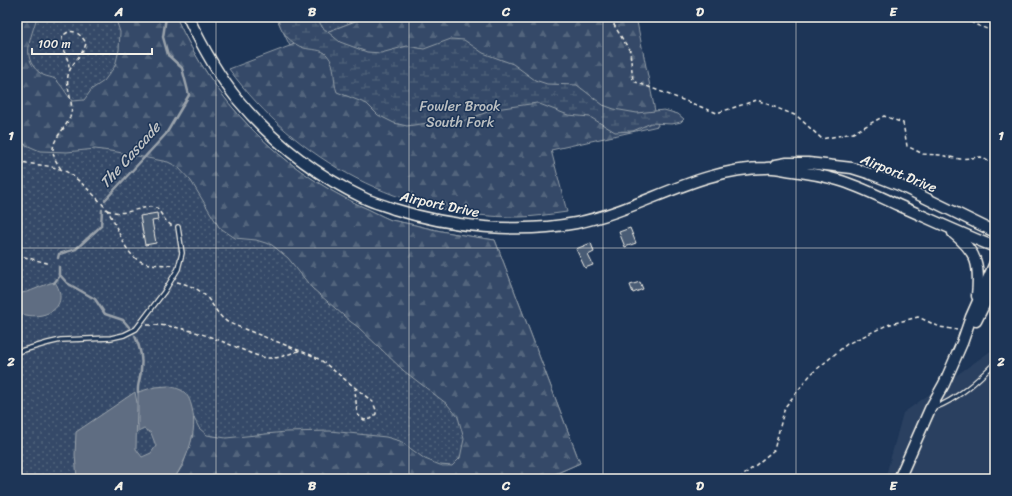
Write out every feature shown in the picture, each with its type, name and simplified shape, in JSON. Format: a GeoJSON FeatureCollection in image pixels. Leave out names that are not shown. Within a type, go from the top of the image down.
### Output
{"type":"FeatureCollection","features":[{"type":"Feature","properties":{"kind":"main road","name":"Airport Drive"},"geometry":{"type":"LineString","coordinates":[[188,17],[217,72],[238,100],[278,141],[300,160],[365,199],[416,216],[465,225],[501,228],[576,223],[615,211],[719,173],[767,167],[840,180],[995,247]]}},
{"type":"Feature","properties":{"kind":"main road","name":"Airport Drive"},"geometry":{"type":"LineString","coordinates":[[762,168],[787,163],[808,163],[852,168],[899,185],[995,232]]}},
{"type":"Feature","properties":{"kind":"main road","name":"Airport Drive"},"geometry":{"type":"LineString","coordinates":[[899,479],[930,409],[944,384],[962,343],[977,296],[979,276],[972,253],[964,243],[952,233],[927,218]]}},
{"type":"Feature","properties":{"kind":"main road","name":"Airport Drive"},"geometry":{"type":"LineString","coordinates":[[971,317],[995,263]]}},
{"type":"Feature","properties":{"kind":"main road","name":"Airport Drive"},"geometry":{"type":"LineString","coordinates":[[962,343],[976,321],[995,283]]}},
{"type":"Feature","properties":{"kind":"main road"},"geometry":{"type":"LineString","coordinates":[[987,298],[995,289]]}},
{"type":"Feature","properties":{"kind":"lane"},"geometry":{"type":"LineString","coordinates":[[17,352],[48,342],[61,340],[118,337],[136,329],[164,292],[179,265],[182,252],[178,226]]}},
{"type":"Feature","properties":{"kind":"lane"},"geometry":{"type":"LineString","coordinates":[[930,409],[945,404],[960,394],[995,363]]}},
{"type":"Feature","properties":{"kind":"path"},"geometry":{"type":"LineString","coordinates":[[616,17],[614,25],[630,51],[633,81],[662,93],[717,113],[757,100],[797,116],[822,139],[853,133],[884,116],[903,123],[906,146],[923,154],[940,155],[960,159],[981,157],[995,165]]}},
{"type":"Feature","properties":{"kind":"path"},"geometry":{"type":"LineString","coordinates":[[965,17],[974,24],[995,32]]}},
{"type":"Feature","properties":{"kind":"path"},"geometry":{"type":"LineString","coordinates":[[61,169],[55,159],[53,148],[71,114],[68,61],[61,40],[68,32],[73,32],[81,36],[86,43],[69,70]]}},
{"type":"Feature","properties":{"kind":"path"},"geometry":{"type":"LineString","coordinates":[[17,160],[25,163],[61,169],[72,175],[107,210],[122,239],[133,256],[139,261],[153,264],[179,265]]}},
{"type":"Feature","properties":{"kind":"path"},"geometry":{"type":"LineString","coordinates":[[107,210],[122,213],[152,206],[157,208],[166,221],[173,226],[178,226]]}},
{"type":"Feature","properties":{"kind":"path"},"geometry":{"type":"LineString","coordinates":[[17,255],[51,264]]}},
{"type":"Feature","properties":{"kind":"path"},"geometry":{"type":"LineString","coordinates":[[171,281],[192,286],[202,292],[210,300],[219,315],[229,323],[312,355],[322,361],[369,399],[375,406],[376,414],[371,419],[364,420],[357,414],[355,389]]}},
{"type":"Feature","properties":{"kind":"path"},"geometry":{"type":"LineString","coordinates":[[739,479],[774,450],[785,407],[810,374],[847,344],[887,325],[918,317],[940,327],[958,330],[959,325]]}},
{"type":"Feature","properties":{"kind":"path"},"geometry":{"type":"LineString","coordinates":[[136,329],[148,325],[171,326],[220,340],[266,358],[274,358],[299,351]]}},
{"type":"Feature","properties":{"kind":"shaded area"},"geometry":{"type":"Polygon","coordinates":[[[55,282],[60,293],[57,307],[48,313],[39,316],[29,316],[17,313],[17,293],[27,292],[55,282]]]}},
{"type":"Feature","properties":{"kind":"shaded area"},"geometry":{"type":"Polygon","coordinates":[[[995,348],[995,479],[885,479],[903,413],[995,348]]]}},
{"type":"Feature","properties":{"kind":"shaded area"},"geometry":{"type":"Polygon","coordinates":[[[168,386],[181,390],[187,395],[191,405],[194,427],[187,454],[174,479],[77,479],[75,455],[76,432],[135,392],[137,403],[136,449],[142,457],[151,453],[156,446],[151,433],[144,429],[138,432],[138,392],[155,387],[168,386]]]}},
{"type":"Feature","properties":{"kind":"green space"},"geometry":{"type":"Polygon","coordinates":[[[17,17],[176,17],[191,48],[229,103],[251,128],[302,172],[330,190],[391,220],[445,232],[495,240],[580,463],[555,474],[558,479],[17,479],[17,17]]]}},
{"type":"Feature","properties":{"kind":"green space"},"geometry":{"type":"Polygon","coordinates":[[[17,17],[37,17],[29,48],[31,63],[43,75],[55,79],[72,101],[84,100],[92,89],[104,81],[115,66],[119,50],[120,32],[114,17],[176,17],[191,48],[229,103],[251,128],[302,172],[330,190],[391,220],[445,232],[495,240],[580,463],[555,474],[558,479],[174,479],[183,465],[192,438],[194,418],[199,428],[207,435],[226,438],[286,432],[330,431],[386,437],[400,441],[425,459],[440,465],[452,466],[460,458],[464,439],[458,417],[447,404],[404,371],[358,327],[312,288],[288,258],[272,245],[256,240],[235,238],[219,227],[191,181],[178,167],[168,162],[95,149],[67,152],[40,151],[17,141],[17,17]]]}},
{"type":"Feature","properties":{"kind":"green space"},"geometry":{"type":"Polygon","coordinates":[[[276,17],[366,17],[290,46],[276,17]]]}},
{"type":"Feature","properties":{"kind":"green space"},"geometry":{"type":"Polygon","coordinates":[[[278,17],[317,17],[322,27],[340,42],[367,52],[381,53],[407,46],[424,49],[451,39],[464,40],[483,53],[513,64],[535,80],[547,84],[577,85],[603,105],[614,109],[637,113],[664,110],[678,114],[684,119],[681,122],[672,124],[651,123],[633,131],[615,132],[590,117],[568,115],[537,103],[496,109],[457,123],[435,122],[407,126],[394,123],[378,115],[367,104],[337,92],[332,64],[327,55],[317,50],[299,46],[290,40],[283,32],[278,17]]]}},
{"type":"Feature","properties":{"kind":"green space","name":"Fowler Brook South Fork"},"geometry":{"type":"Polygon","coordinates":[[[366,17],[636,17],[658,126],[551,150],[567,212],[525,217],[476,215],[434,207],[394,195],[356,178],[320,157],[287,132],[256,102],[229,69],[366,17]]]}},
{"type":"Feature","properties":{"kind":"building"},"geometry":{"type":"Polygon","coordinates":[[[157,213],[158,220],[152,221],[156,243],[145,245],[140,216],[157,213]]]}},
{"type":"Feature","properties":{"kind":"building"},"geometry":{"type":"Polygon","coordinates":[[[630,228],[636,243],[625,247],[619,232],[630,228]]]}},
{"type":"Feature","properties":{"kind":"building"},"geometry":{"type":"Polygon","coordinates":[[[591,243],[594,252],[588,255],[593,265],[585,268],[576,249],[591,243]]]}},
{"type":"Feature","properties":{"kind":"building"},"geometry":{"type":"Polygon","coordinates":[[[640,282],[643,289],[633,293],[630,285],[640,282]]]}},
{"type":"Feature","properties":{"kind":"waterway","name":"The Cascade"},"geometry":{"type":"LineString","coordinates":[[105,200],[166,134],[189,95],[182,68],[168,55],[163,37],[166,17]]}},
{"type":"Feature","properties":{"kind":"waterway","name":"The Cascade"},"geometry":{"type":"LineString","coordinates":[[58,258],[59,254],[76,249],[101,226],[102,210]]}},
{"type":"Feature","properties":{"kind":"waterway","name":"The Cascade"},"geometry":{"type":"LineString","coordinates":[[54,283],[59,277],[59,267]]}},
{"type":"Feature","properties":{"kind":"waterway"},"geometry":{"type":"LineString","coordinates":[[60,275],[67,283],[95,299],[105,314],[123,320],[129,327]]}},
{"type":"Feature","properties":{"kind":"waterway"},"geometry":{"type":"LineString","coordinates":[[135,336],[140,348],[142,361],[138,392]]}}]}
